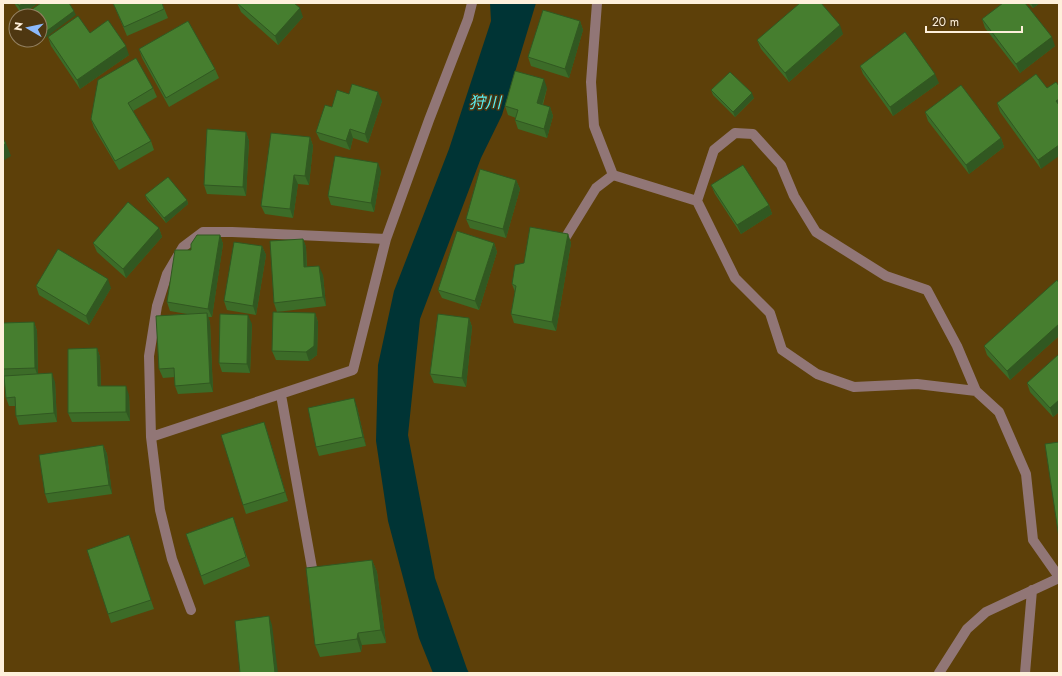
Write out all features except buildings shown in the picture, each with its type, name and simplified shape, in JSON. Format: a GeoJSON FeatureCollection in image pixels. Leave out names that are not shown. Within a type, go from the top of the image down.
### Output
{"type":"FeatureCollection","features":[{"type":"Feature","properties":{"kind":"street"},"geometry":{"type":"LineString","coordinates":[[152,437],[354,370],[386,239],[429,120],[468,19],[472,3]]}},
{"type":"Feature","properties":{"kind":"street"},"geometry":{"type":"LineString","coordinates":[[598,3],[591,82],[594,126],[613,175]]}},
{"type":"Feature","properties":{"kind":"street"},"geometry":{"type":"LineString","coordinates":[[939,673],[967,629],[986,612],[1059,577],[1033,540],[1026,474],[999,412],[976,391],[957,346],[927,290],[886,276],[816,232],[794,196],[781,165],[753,134],[735,133],[714,150],[697,201],[735,278],[770,314],[782,350],[817,374],[854,387],[917,384],[976,391]]}},
{"type":"Feature","properties":{"kind":"street"},"geometry":{"type":"LineString","coordinates":[[613,175],[697,201]]}},
{"type":"Feature","properties":{"kind":"street"},"geometry":{"type":"LineString","coordinates":[[564,240],[596,188],[613,175]]}},
{"type":"Feature","properties":{"kind":"street"},"geometry":{"type":"LineString","coordinates":[[191,610],[172,559],[160,510],[152,437],[149,356],[157,306],[167,274],[183,247],[203,232],[386,239]]}},
{"type":"Feature","properties":{"kind":"street"},"geometry":{"type":"LineString","coordinates":[[281,394],[312,568]]}},
{"type":"Feature","properties":{"kind":"street"},"geometry":{"type":"LineString","coordinates":[[1025,673],[1032,590]]}},
{"type":"Feature","properties":{"kind":"water","name":"狩川"},"geometry":{"type":"Polygon","coordinates":[[[490,3],[536,3],[502,115],[481,158],[420,319],[408,435],[435,578],[469,673],[433,673],[419,638],[388,521],[376,441],[378,365],[394,291],[449,149],[491,21],[490,3]]]}}]}
